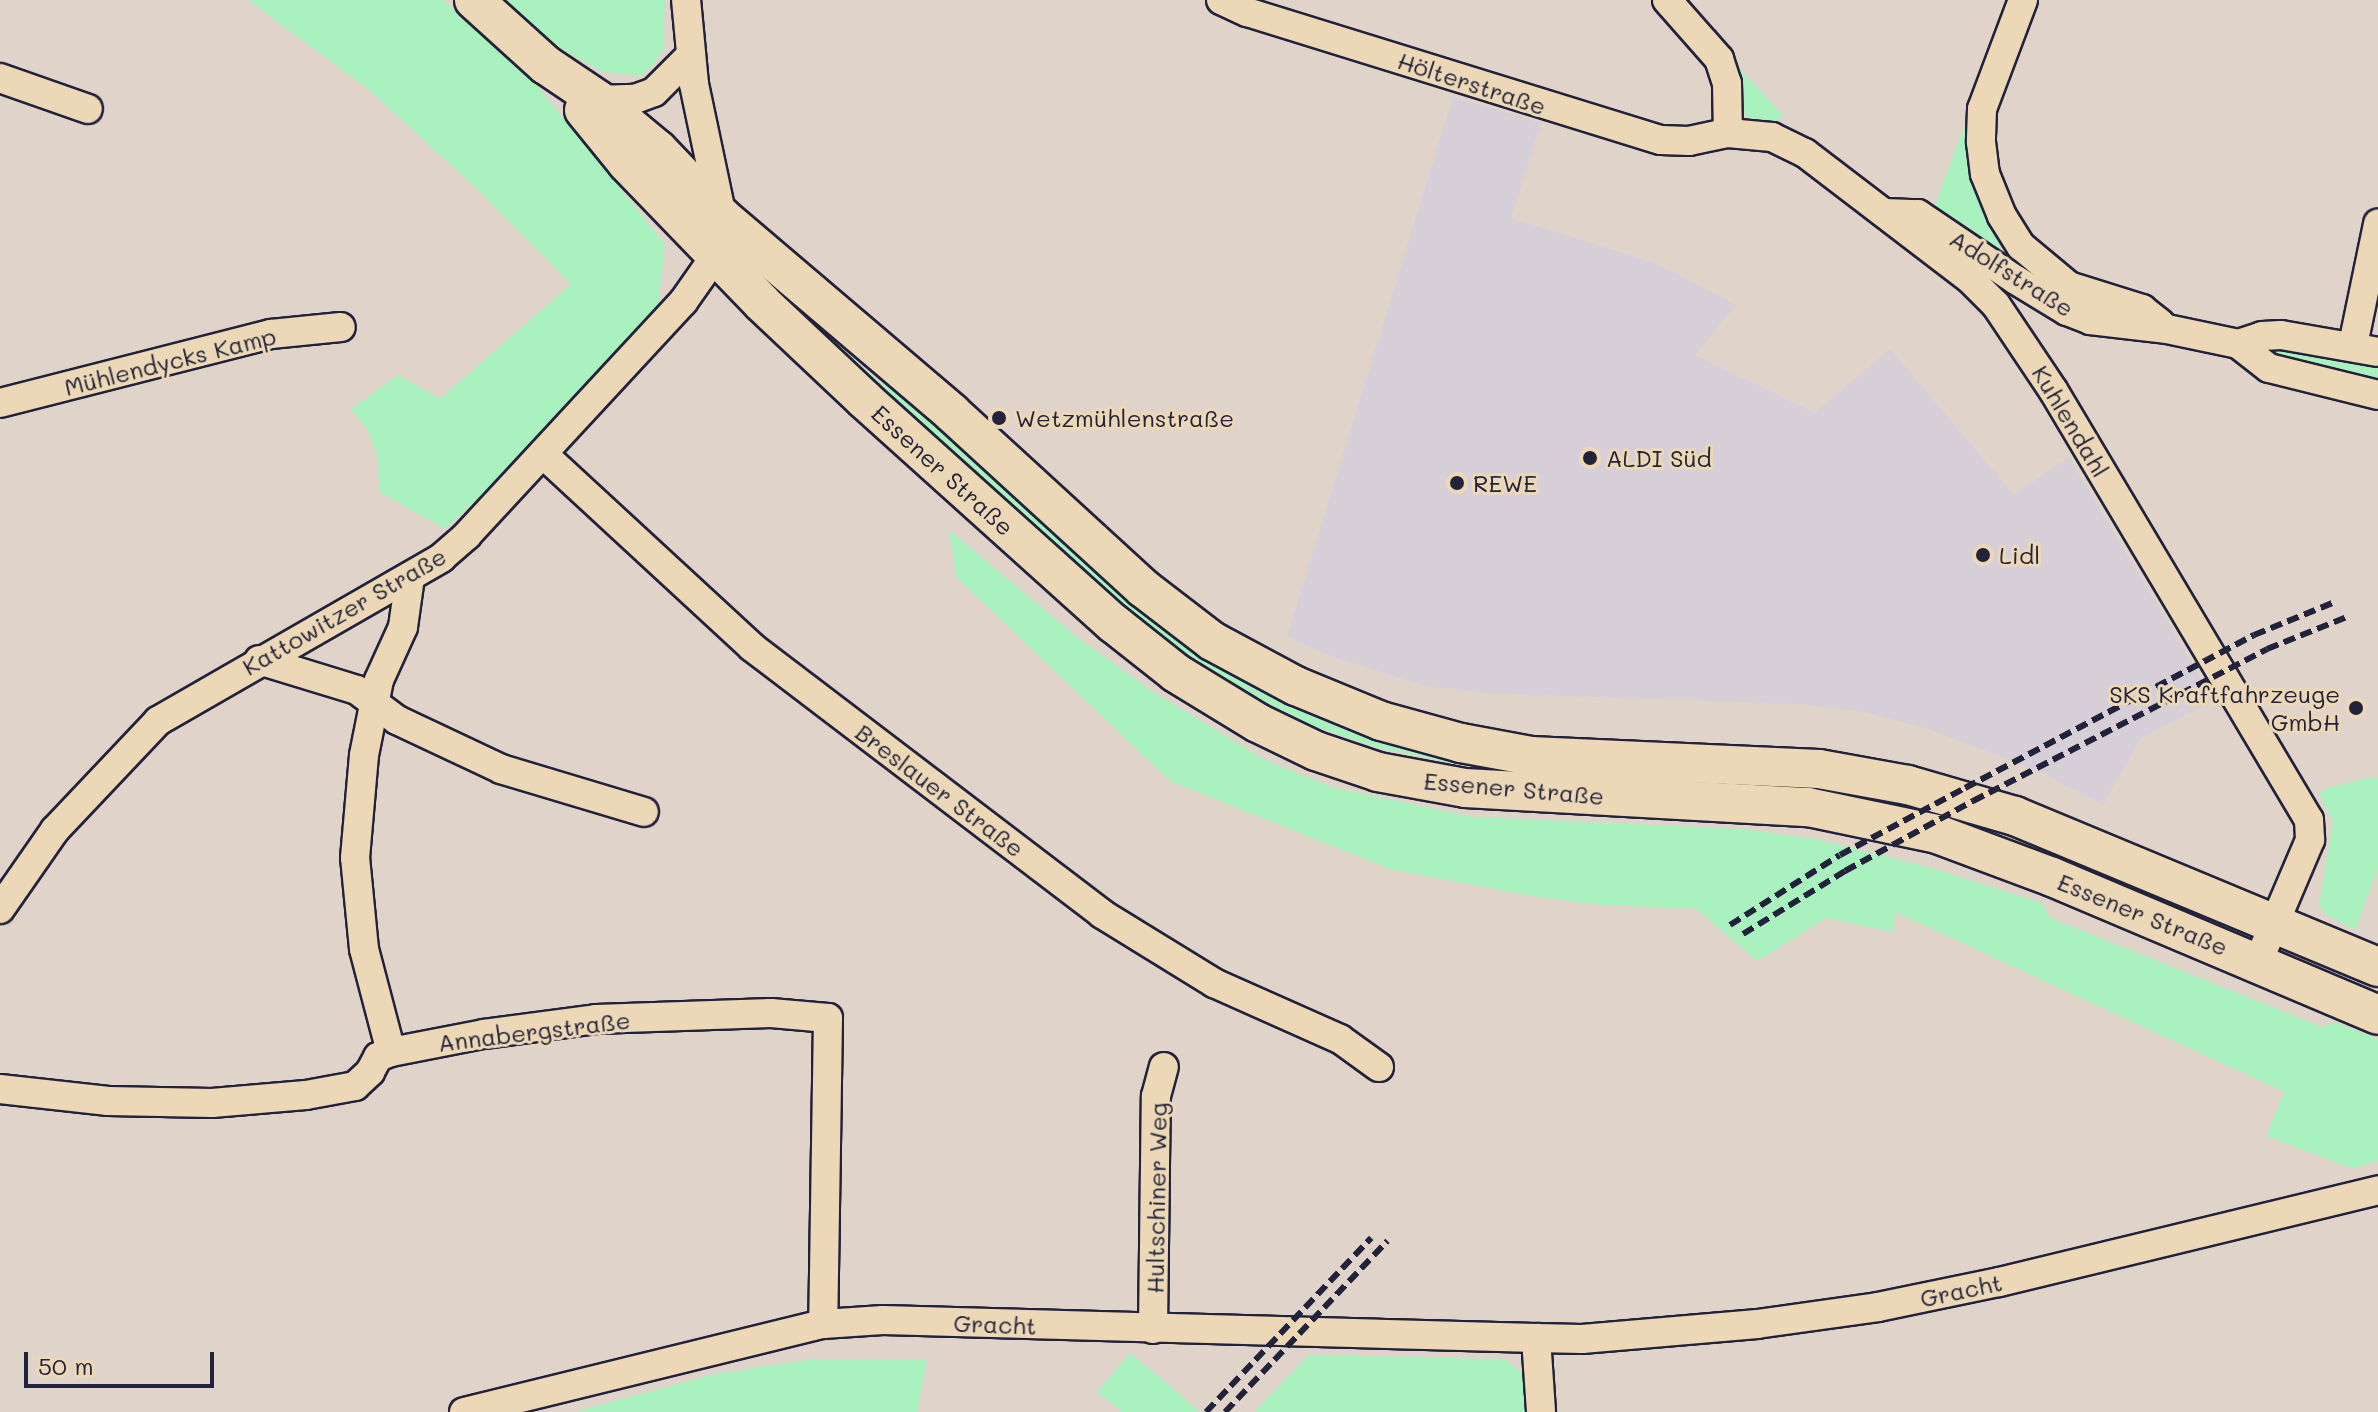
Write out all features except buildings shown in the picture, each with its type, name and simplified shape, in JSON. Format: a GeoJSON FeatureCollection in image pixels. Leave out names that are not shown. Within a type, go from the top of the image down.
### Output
{"type":"FeatureCollection","features":[{"type":"Feature","properties":{"kind":"main road","name":"Essener Straße"},"geometry":{"type":"LineString","coordinates":[[474,0],[546,65],[598,100],[658,150],[722,217],[952,413],[1143,588],[1212,641],[1296,686],[1381,721],[1461,743],[1531,756],[1819,769],[1908,785],[2015,816],[2378,967]]}},
{"type":"Feature","properties":{"kind":"main road","name":"Essener Straße"},"geometry":{"type":"LineString","coordinates":[[546,65],[627,163],[842,379],[1113,623],[1176,673],[1258,723],[1316,751],[1378,772],[1465,788],[1808,807],[1937,834],[2052,877],[2378,1015]]}},
{"type":"Feature","properties":{"kind":"street"},"geometry":{"type":"LineString","coordinates":[[686,0],[690,56],[722,217]]}},
{"type":"Feature","properties":{"kind":"street","name":"Hölterstraße"},"geometry":{"type":"LineString","coordinates":[[1221,0],[1270,9],[1661,140],[1689,141],[1728,133]]}},
{"type":"Feature","properties":{"kind":"street"},"geometry":{"type":"LineString","coordinates":[[1667,0],[1719,59],[1727,83],[1728,133]]}},
{"type":"Feature","properties":{"kind":"street"},"geometry":{"type":"LineString","coordinates":[[2023,0],[1982,109],[1981,142],[1985,174],[2002,216],[2021,246],[2069,286],[2142,309],[2167,329]]}},
{"type":"Feature","properties":{"kind":"street"},"geometry":{"type":"LineString","coordinates":[[598,100],[635,99],[654,92],[690,56]]}},
{"type":"Feature","properties":{"kind":"street"},"geometry":{"type":"LineString","coordinates":[[0,78],[88,109]]}},
{"type":"Feature","properties":{"kind":"street","name":"Kuhlendahl"},"geometry":{"type":"LineString","coordinates":[[1728,133],[1772,137],[1805,153],[1971,280],[2017,334],[2309,820],[2310,840],[2258,962]]}},
{"type":"Feature","properties":{"kind":"street","name":"Adolfstraße"},"geometry":{"type":"LineString","coordinates":[[1884,213],[1918,214],[2067,311],[2090,320],[2167,329],[2238,344],[2269,368],[2378,395]]}},
{"type":"Feature","properties":{"kind":"street","name":"Kattowitzer Straße"},"geometry":{"type":"LineString","coordinates":[[0,909],[55,830],[158,721],[259,660],[410,577],[467,535],[674,314],[716,255],[722,217]]}},
{"type":"Feature","properties":{"kind":"street"},"geometry":{"type":"LineString","coordinates":[[2366,348],[2378,224]]}},
{"type":"Feature","properties":{"kind":"street","name":"Mühlendycks Kamp"},"geometry":{"type":"LineString","coordinates":[[0,403],[271,334],[341,327]]}},
{"type":"Feature","properties":{"kind":"street","name":"Adolfstraße"},"geometry":{"type":"LineString","coordinates":[[2238,344],[2262,336],[2281,335],[2366,348]]}},
{"type":"Feature","properties":{"kind":"street","name":"Breslauer Straße"},"geometry":{"type":"LineString","coordinates":[[543,454],[752,647],[1102,914],[1214,983],[1340,1039],[1379,1067]]}},
{"type":"Feature","properties":{"kind":"street"},"geometry":{"type":"LineString","coordinates":[[0,1089],[108,1101],[212,1103],[306,1095],[355,1086],[370,1072],[378,1057],[391,1052],[364,949],[355,858],[364,755],[379,680],[403,627],[410,577]]}},
{"type":"Feature","properties":{"kind":"street"},"geometry":{"type":"LineString","coordinates":[[259,660],[357,690],[397,720],[501,769],[644,812]]}},
{"type":"Feature","properties":{"kind":"street","name":"Annabergstraße"},"geometry":{"type":"LineString","coordinates":[[391,1052],[596,1019],[771,1013],[828,1018],[823,1324]]}},
{"type":"Feature","properties":{"kind":"street","name":"Hultschiner Weg"},"geometry":{"type":"LineString","coordinates":[[1153,1329],[1156,1096],[1164,1067]]}},
{"type":"Feature","properties":{"kind":"street","name":"Gracht"},"geometry":{"type":"LineString","coordinates":[[464,1412],[823,1324],[883,1320],[1582,1339],[1757,1324],[1878,1307],[1999,1282],[2378,1190]]}},
{"type":"Feature","properties":{"kind":"street"},"geometry":{"type":"LineString","coordinates":[[1536,1338],[1541,1412]]}},
{"type":"Feature","properties":{"kind":"shaded area"},"geometry":{"type":"Polygon","coordinates":[[[1453,97],[1541,123],[1511,218],[1658,264],[1736,305],[1695,355],[1815,413],[1890,349],[2014,495],[2069,457],[2214,700],[2141,738],[2103,805],[2036,770],[1928,729],[1860,711],[1796,704],[1482,693],[1421,685],[1328,655],[1287,637],[1453,97]]]}},
{"type":"Feature","properties":{"kind":"green space"},"geometry":{"type":"Polygon","coordinates":[[[248,0],[443,0],[536,84],[665,244],[658,307],[526,455],[445,529],[379,492],[378,457],[367,429],[351,409],[398,375],[440,399],[571,284],[478,190],[369,90],[248,0]]]}},
{"type":"Feature","properties":{"kind":"green space"},"geometry":{"type":"Polygon","coordinates":[[[505,0],[665,0],[663,49],[654,65],[640,76],[602,72],[556,46],[505,0]]]}},
{"type":"Feature","properties":{"kind":"green space"},"geometry":{"type":"Polygon","coordinates":[[[1739,68],[1783,115],[1771,126],[1754,123],[1739,108],[1739,68]]]}},
{"type":"Feature","properties":{"kind":"green space"},"geometry":{"type":"Polygon","coordinates":[[[1969,113],[2005,245],[1984,252],[1931,215],[1969,113]]]}},
{"type":"Feature","properties":{"kind":"green space"},"geometry":{"type":"Polygon","coordinates":[[[779,292],[877,380],[937,421],[1106,575],[1454,754],[1452,763],[1378,748],[1253,706],[1169,653],[776,297],[779,292]]]}},
{"type":"Feature","properties":{"kind":"green space"},"geometry":{"type":"Polygon","coordinates":[[[2280,344],[2378,362],[2378,388],[2280,365],[2275,354],[2280,344]]]}},
{"type":"Feature","properties":{"kind":"green space"},"geometry":{"type":"Polygon","coordinates":[[[949,530],[1077,637],[1150,690],[1265,760],[1331,787],[1473,817],[1744,829],[1820,840],[1935,869],[2042,903],[2050,918],[2322,1027],[2336,1022],[2378,1039],[2378,1160],[2353,1169],[2266,1136],[2284,1092],[1895,912],[1894,932],[1826,918],[1757,961],[1696,909],[1602,905],[1537,897],[1390,869],[1170,781],[956,577],[949,530]]]}},
{"type":"Feature","properties":{"kind":"green space"},"geometry":{"type":"Polygon","coordinates":[[[2370,777],[2378,778],[2378,868],[2355,930],[2325,914],[2319,905],[2333,821],[2319,794],[2324,789],[2370,777]]]}},
{"type":"Feature","properties":{"kind":"green space"},"geometry":{"type":"Polygon","coordinates":[[[1130,1353],[1200,1412],[1122,1412],[1097,1392],[1130,1353]]]}},
{"type":"Feature","properties":{"kind":"green space"},"geometry":{"type":"Polygon","coordinates":[[[1309,1355],[1504,1359],[1523,1373],[1526,1412],[1254,1412],[1309,1355]]]}},
{"type":"Feature","properties":{"kind":"green space"},"geometry":{"type":"Polygon","coordinates":[[[813,1359],[927,1360],[917,1412],[574,1412],[715,1374],[813,1359]]]}},
{"type":"Feature","properties":{"kind":"railway"},"geometry":{"type":"LineString","coordinates":[[1730,925],[1840,855],[1965,788],[2254,635],[2335,602]]}},
{"type":"Feature","properties":{"kind":"railway"},"geometry":{"type":"LineString","coordinates":[[1743,934],[1845,871],[1973,801],[2267,649],[2349,616]]}},
{"type":"Feature","properties":{"kind":"railway"},"geometry":{"type":"LineString","coordinates":[[1206,1412],[1371,1238]]}},
{"type":"Feature","properties":{"kind":"railway"},"geometry":{"type":"LineString","coordinates":[[1225,1412],[1387,1241]]}},
{"type":"Feature","properties":{"kind":"place","name":"Wetzmühlenstraße"},"geometry":{"type":"Point","coordinates":[999,418]}},
{"type":"Feature","properties":{"kind":"place","name":"ALDI Süd"},"geometry":{"type":"Point","coordinates":[1590,458]}},
{"type":"Feature","properties":{"kind":"place","name":"REWE"},"geometry":{"type":"Point","coordinates":[1457,483]}},
{"type":"Feature","properties":{"kind":"place","name":"Lidl"},"geometry":{"type":"Point","coordinates":[1983,555]}},
{"type":"Feature","properties":{"kind":"place","name":"SKS Kraftfahrzeuge GmbH"},"geometry":{"type":"Point","coordinates":[2356,708]}}]}
